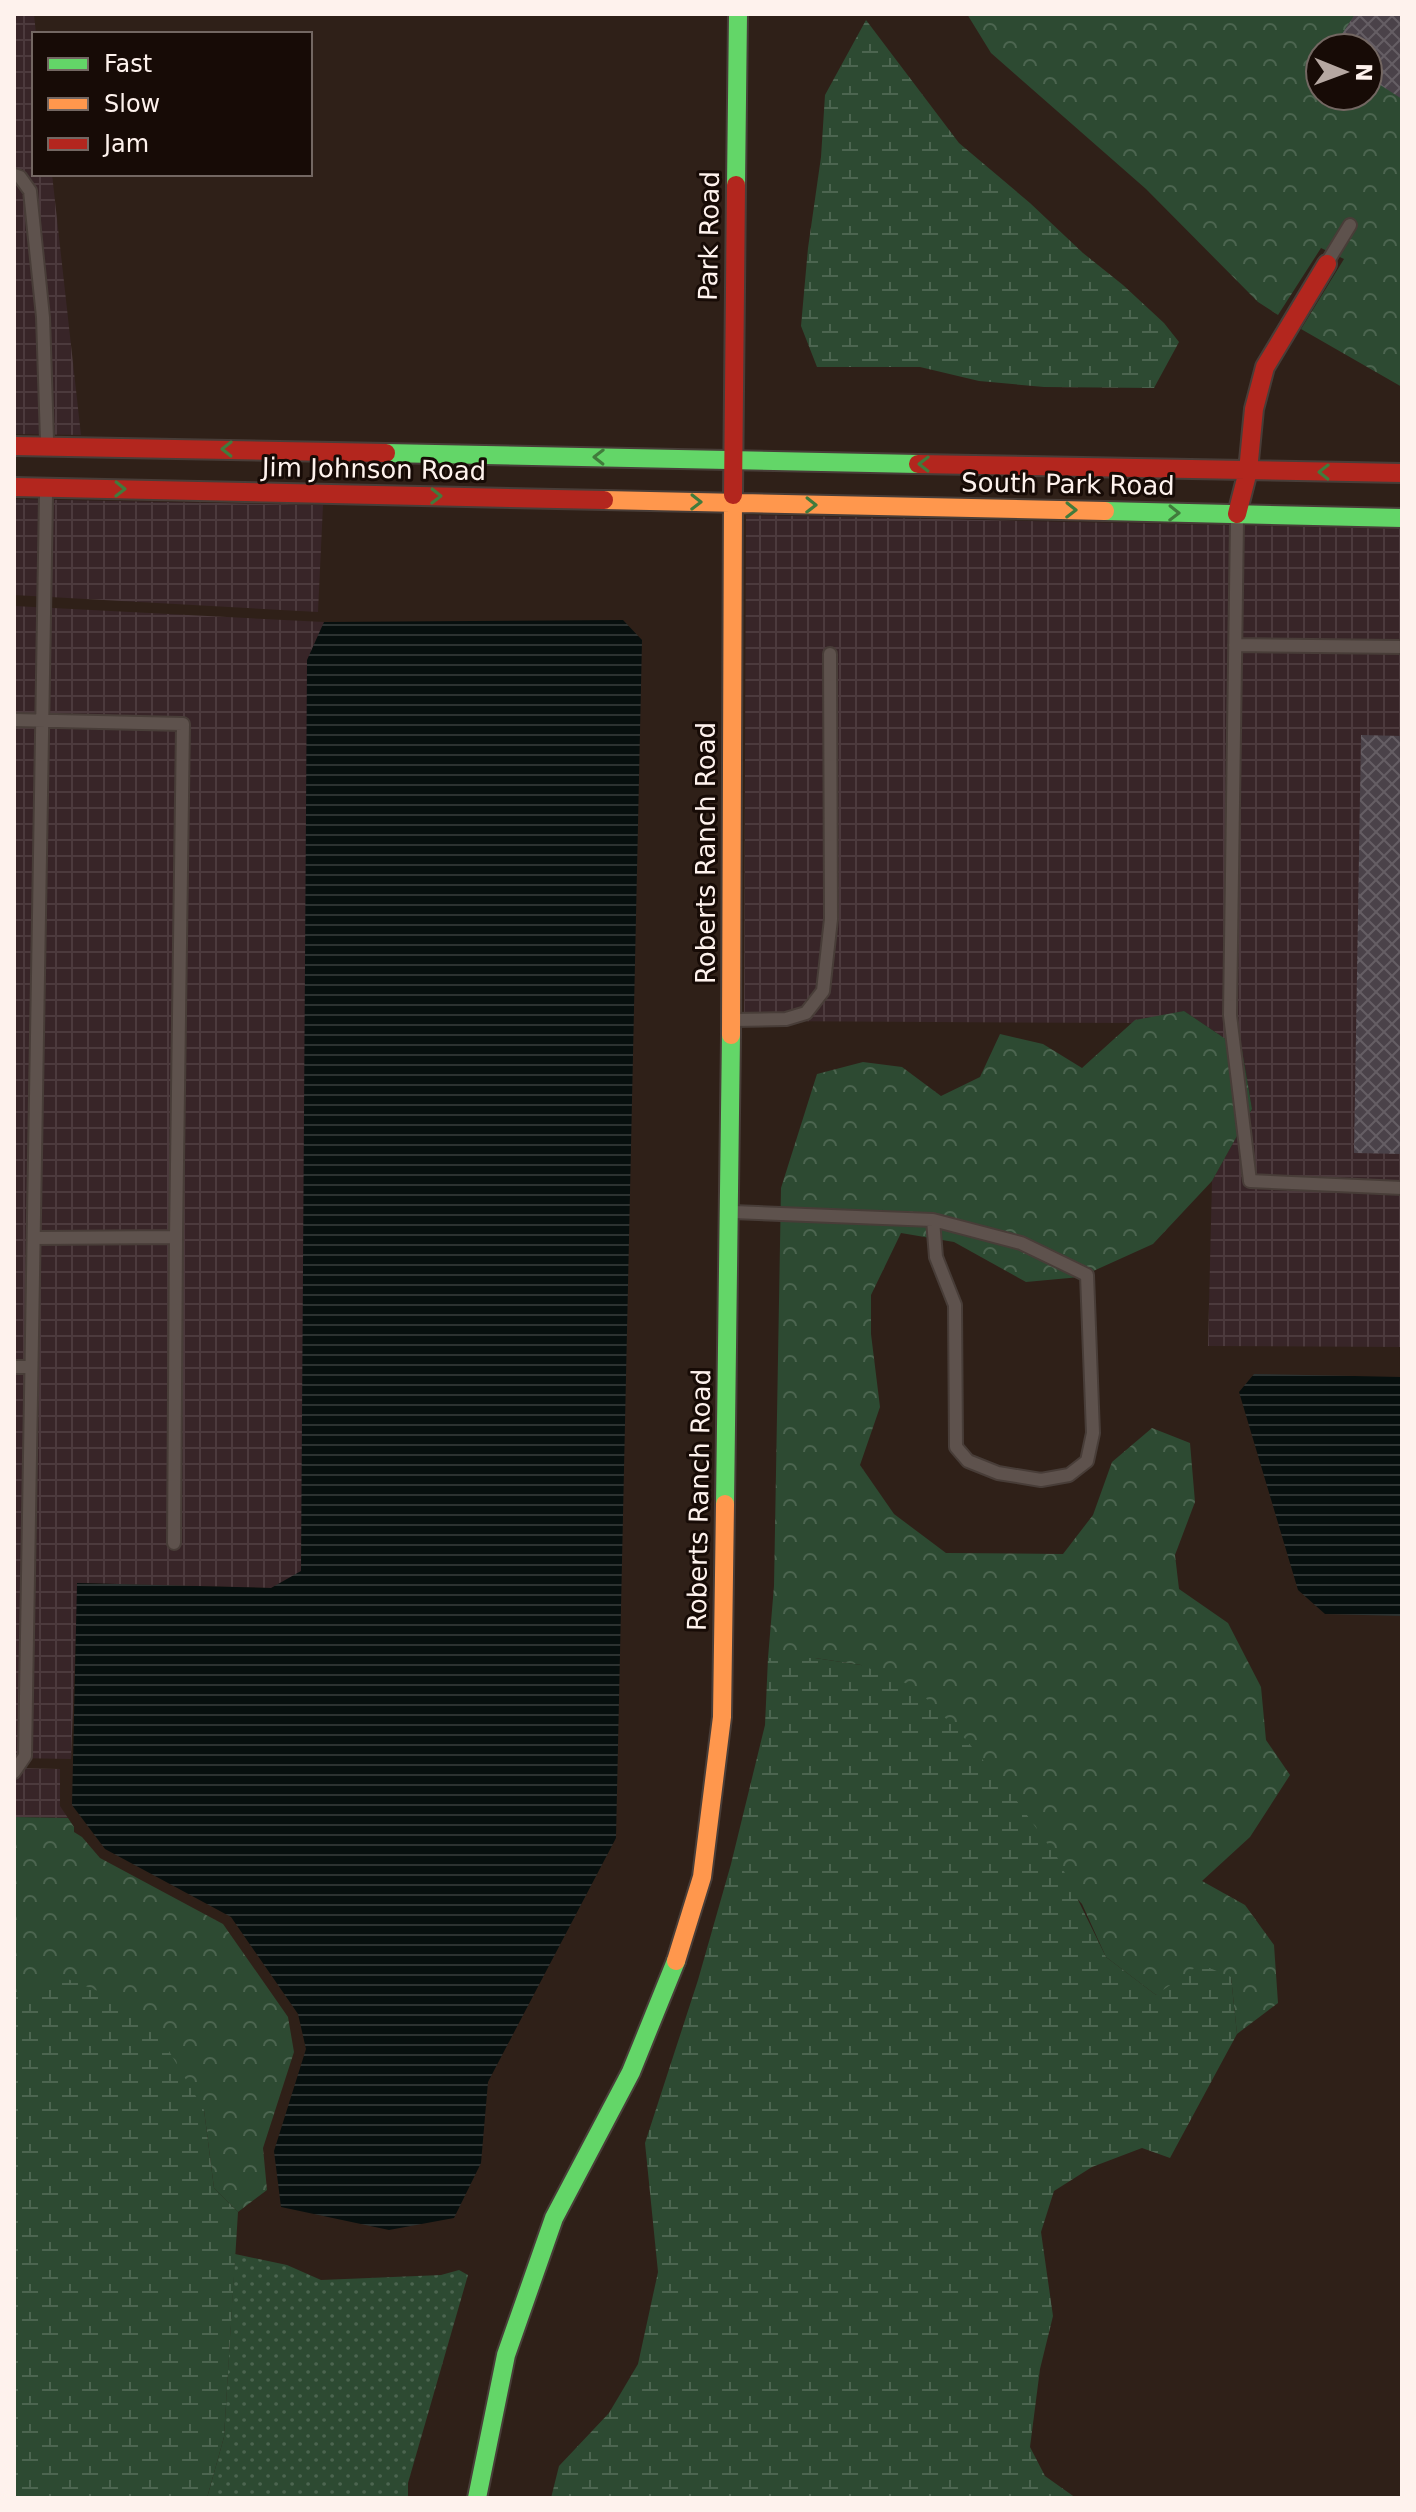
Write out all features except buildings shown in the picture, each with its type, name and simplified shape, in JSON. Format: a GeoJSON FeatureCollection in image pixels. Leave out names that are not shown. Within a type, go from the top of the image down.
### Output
{"type":"FeatureCollection","features":[{"type":"Feature","properties":{"kind":"main road","name":"Park Road"},"geometry":{"type":"LineString","coordinates":[[733,459],[738,14]]}},
{"type":"Feature","properties":{"kind":"main road"},"geometry":{"type":"LineString","coordinates":[[1238,508],[1248,471],[1254,409],[1265,367],[1327,264]]}},
{"type":"Feature","properties":{"kind":"main road","name":"Jim Johnson Road"},"geometry":{"type":"LineString","coordinates":[[14,446],[47,453],[397,453],[733,459]]}},
{"type":"Feature","properties":{"kind":"main road"},"geometry":{"type":"LineString","coordinates":[[46,480],[93,467],[356,470],[397,453]]}},
{"type":"Feature","properties":{"kind":"main road","name":"South Park Road"},"geometry":{"type":"LineString","coordinates":[[733,459],[1402,473]]}},
{"type":"Feature","properties":{"kind":"main road","name":"Roberts Ranch Road"},"geometry":{"type":"LineString","coordinates":[[477,2498],[506,2355],[554,2218],[631,2072],[674,1969],[702,1877],[722,1717],[730,1212],[733,503],[726,480],[733,459]]}},
{"type":"Feature","properties":{"kind":"main road"},"geometry":{"type":"LineString","coordinates":[[726,480],[791,476],[1016,481],[1052,466]]}},
{"type":"Feature","properties":{"kind":"main road"},"geometry":{"type":"LineString","coordinates":[[380,495],[420,479]]}},
{"type":"Feature","properties":{"kind":"main road","name":"Jim Johnson Road"},"geometry":{"type":"LineString","coordinates":[[14,487],[46,480],[380,495],[733,503]]}},
{"type":"Feature","properties":{"kind":"main road"},"geometry":{"type":"LineString","coordinates":[[1291,490],[1402,489]]}},
{"type":"Feature","properties":{"kind":"main road"},"geometry":{"type":"LineString","coordinates":[[1238,508],[1266,496]]}},
{"type":"Feature","properties":{"kind":"main road","name":"South Park Road"},"geometry":{"type":"LineString","coordinates":[[733,503],[1238,508],[1402,518]]}},
{"type":"Feature","properties":{"kind":"lane"},"geometry":{"type":"LineString","coordinates":[[14,175],[20,177],[30,191],[43,317],[47,453]]}},
{"type":"Feature","properties":{"kind":"lane"},"geometry":{"type":"LineString","coordinates":[[1327,264],[1350,225]]}},
{"type":"Feature","properties":{"kind":"lane"},"geometry":{"type":"LineString","coordinates":[[14,1772],[25,1756],[20,1648],[30,1477],[46,480]]}},
{"type":"Feature","properties":{"kind":"lane"},"geometry":{"type":"LineString","coordinates":[[1238,508],[1230,1015],[1250,1181],[1402,1188]]}},
{"type":"Feature","properties":{"kind":"lane"},"geometry":{"type":"LineString","coordinates":[[1235,645],[1402,647]]}},
{"type":"Feature","properties":{"kind":"lane"},"geometry":{"type":"LineString","coordinates":[[731,1020],[786,1019],[806,1013],[823,991],[831,919],[830,654]]}},
{"type":"Feature","properties":{"kind":"lane"},"geometry":{"type":"LineString","coordinates":[[14,720],[183,724],[174,1543]]}},
{"type":"Feature","properties":{"kind":"lane"},"geometry":{"type":"LineString","coordinates":[[730,1212],[933,1220],[1021,1243],[1087,1275],[1093,1433],[1087,1461],[1069,1475],[1041,1480],[998,1473],[968,1461],[956,1447],[955,1305],[936,1257],[933,1220]]}},
{"type":"Feature","properties":{"kind":"lane"},"geometry":{"type":"LineString","coordinates":[[34,1238],[176,1237]]}},
{"type":"Feature","properties":{"kind":"lane"},"geometry":{"type":"LineString","coordinates":[[14,1367],[31,1367]]}},
{"type":"Feature","properties":{"kind":"lane"},"geometry":{"type":"LineString","coordinates":[[14,1477],[30,1477]]}},
{"type":"Feature","properties":{"kind":"shaded area"},"geometry":{"type":"Polygon","coordinates":[[[14,14],[34,14],[32,176],[52,176],[81,435],[14,434],[14,14]]]}},
{"type":"Feature","properties":{"kind":"shaded area"},"geometry":{"type":"Polygon","coordinates":[[[14,499],[323,505],[318,612],[14,595],[14,499]]]}},
{"type":"Feature","properties":{"kind":"shaded area"},"geometry":{"type":"Polygon","coordinates":[[[746,515],[1402,529],[1402,1347],[1208,1346],[1212,1181],[1252,1109],[1242,1050],[1184,1011],[1133,1023],[744,1021],[746,515]]]}},
{"type":"Feature","properties":{"kind":"shaded area"},"geometry":{"type":"Polygon","coordinates":[[[14,606],[324,622],[301,1572],[272,1588],[78,1583],[71,1759],[14,1758],[14,606]]]}},
{"type":"Feature","properties":{"kind":"shaded area"},"geometry":{"type":"Polygon","coordinates":[[[623,620],[642,640],[616,1838],[488,2082],[481,2163],[454,2218],[389,2230],[281,2207],[274,2151],[306,2049],[298,2014],[231,1917],[105,1849],[72,1805],[77,1583],[271,1588],[301,1571],[307,660],[324,622],[623,620]]]}},
{"type":"Feature","properties":{"kind":"shaded area"},"geometry":{"type":"Polygon","coordinates":[[[1254,1374],[1402,1377],[1402,1616],[1325,1614],[1298,1590],[1239,1392],[1254,1374]]]}},
{"type":"Feature","properties":{"kind":"shaded area"},"geometry":{"type":"Polygon","coordinates":[[[14,1768],[60,1769],[60,1806],[68,1818],[14,1817],[14,1768]]]}},
{"type":"Feature","properties":{"kind":"green space"},"geometry":{"type":"Polygon","coordinates":[[[967,14],[1402,14],[1402,387],[1301,329],[1344,259],[1321,248],[1278,315],[1258,302],[1146,189],[991,53],[967,14]]]}},
{"type":"Feature","properties":{"kind":"green space"},"geometry":{"type":"Polygon","coordinates":[[[866,20],[959,143],[1123,285],[1164,323],[1179,342],[1154,388],[1044,387],[979,381],[920,367],[817,367],[801,326],[821,157],[825,95],[866,20]]]}},
{"type":"Feature","properties":{"kind":"green space"},"geometry":{"type":"Polygon","coordinates":[[[1184,1011],[1242,1050],[1252,1109],[1212,1181],[1153,1244],[1080,1277],[1026,1282],[954,1242],[901,1233],[871,1295],[871,1334],[880,1407],[860,1465],[894,1514],[946,1553],[1063,1554],[1093,1515],[1112,1462],[1152,1428],[1190,1443],[1195,1502],[1175,1555],[1179,1589],[1228,1623],[1261,1687],[1266,1740],[1290,1775],[1250,1837],[1202,1881],[1245,1905],[1274,1945],[1278,2003],[1237,2034],[1231,1977],[1156,1995],[1106,1957],[1082,1904],[861,1665],[815,1658],[768,1658],[774,1586],[781,1188],[817,1074],[863,1062],[902,1067],[941,1096],[980,1077],[1000,1034],[1043,1044],[1082,1068],[1135,1020],[1184,1011]]]}},
{"type":"Feature","properties":{"kind":"green space"},"geometry":{"type":"Polygon","coordinates":[[[768,1658],[815,1658],[861,1665],[915,1687],[961,1734],[1014,1797],[1057,1857],[1106,1957],[1156,1995],[1200,1964],[1231,1977],[1237,2034],[1170,2158],[1142,2148],[1092,2167],[1054,2191],[1041,2232],[1053,2316],[1040,2369],[1030,2447],[1045,2476],[1076,2498],[551,2498],[559,2466],[609,2413],[638,2364],[658,2272],[645,2143],[698,1980],[731,1864],[765,1725],[768,1658]]]}},
{"type":"Feature","properties":{"kind":"green space"},"geometry":{"type":"Polygon","coordinates":[[[14,1817],[68,1818],[74,1832],[100,1858],[223,1924],[288,2017],[294,2052],[263,2148],[267,2190],[238,2212],[214,2188],[204,2110],[14,1997],[14,1817]]]}},
{"type":"Feature","properties":{"kind":"green space"},"geometry":{"type":"Polygon","coordinates":[[[65,1978],[113,1997],[166,2046],[204,2110],[214,2188],[238,2212],[224,2437],[207,2498],[14,2498],[14,1997],[65,1978]]]}},
{"type":"Feature","properties":{"kind":"green space"},"geometry":{"type":"Polygon","coordinates":[[[235,2254],[287,2265],[321,2280],[441,2275],[459,2270],[468,2275],[408,2483],[408,2498],[207,2498],[224,2437],[235,2254]]]}},
{"type":"Feature","properties":{"kind":"traffic: fast"},"geometry":{"type":"LineString","coordinates":[[736,185],[738,14]]}},
{"type":"Feature","properties":{"kind":"traffic: fast"},"geometry":{"type":"LineString","coordinates":[[386,453],[918,464]]}},
{"type":"Feature","properties":{"kind":"traffic: fast"},"geometry":{"type":"LineString","coordinates":[[1105,511],[1402,518]]}},
{"type":"Feature","properties":{"kind":"traffic: fast"},"geometry":{"type":"LineString","coordinates":[[725,1504],[731,1035]]}},
{"type":"Feature","properties":{"kind":"traffic: fast"},"geometry":{"type":"LineString","coordinates":[[477,2498],[506,2355],[554,2218],[631,2072],[676,1961]]}},
{"type":"Feature","properties":{"kind":"traffic: slow"},"geometry":{"type":"LineString","coordinates":[[731,1035],[733,495]]}},
{"type":"Feature","properties":{"kind":"traffic: slow"},"geometry":{"type":"LineString","coordinates":[[604,500],[1105,511]]}},
{"type":"Feature","properties":{"kind":"traffic: slow"},"geometry":{"type":"LineString","coordinates":[[676,1961],[702,1877],[722,1717],[725,1504]]}},
{"type":"Feature","properties":{"kind":"traffic: jam"},"geometry":{"type":"LineString","coordinates":[[733,495],[736,185]]}},
{"type":"Feature","properties":{"kind":"traffic: jam"},"geometry":{"type":"LineString","coordinates":[[1237,514],[1248,471],[1254,409],[1265,367],[1327,264]]}},
{"type":"Feature","properties":{"kind":"traffic: jam"},"geometry":{"type":"LineString","coordinates":[[14,446],[386,453]]}},
{"type":"Feature","properties":{"kind":"traffic: jam"},"geometry":{"type":"LineString","coordinates":[[918,464],[1402,473]]}},
{"type":"Feature","properties":{"kind":"traffic: jam"},"geometry":{"type":"LineString","coordinates":[[14,487],[604,500]]}}]}
